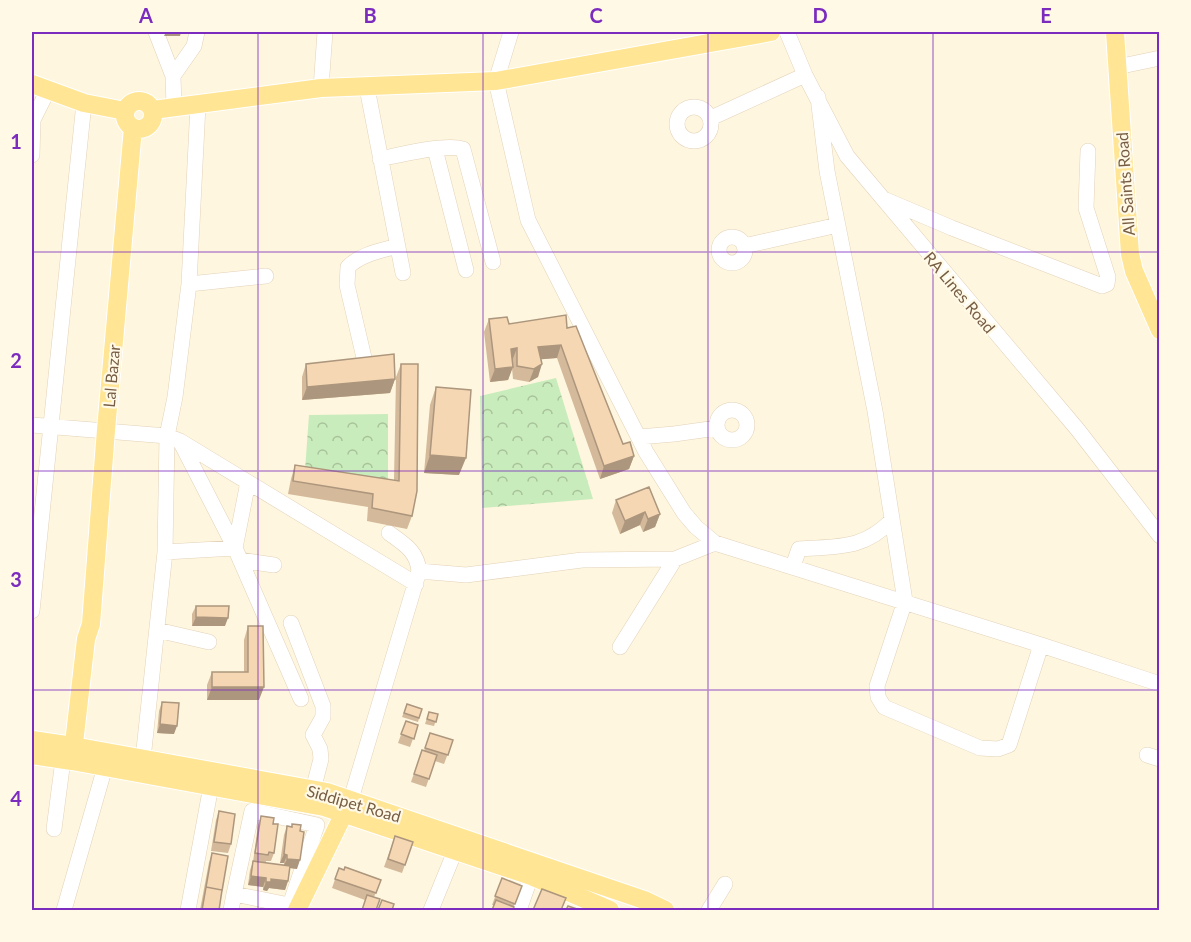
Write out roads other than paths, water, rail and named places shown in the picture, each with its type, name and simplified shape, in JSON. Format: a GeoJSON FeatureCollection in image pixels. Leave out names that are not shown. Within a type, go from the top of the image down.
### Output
{"type":"FeatureCollection","features":[{"type":"Feature","properties":{"kind":"main road"},"geometry":{"type":"LineString","coordinates":[[153,110],[321,88],[367,88],[496,81],[771,32]]}},
{"type":"Feature","properties":{"kind":"main road","name":"All Saints Road"},"geometry":{"type":"LineString","coordinates":[[1115,32],[1130,254],[1134,271],[1160,330]]}},
{"type":"Feature","properties":{"kind":"main road"},"geometry":{"type":"LineString","coordinates":[[40,87],[84,102],[125,111]]}},
{"type":"Feature","properties":{"kind":"main road"},"geometry":{"type":"LineString","coordinates":[[141,100],[148,103],[153,110],[153,118],[149,125],[142,129],[134,128],[125,119],[125,111],[129,104],[141,100]]}},
{"type":"Feature","properties":{"kind":"main road","name":"Lal Bazar"},"geometry":{"type":"LineString","coordinates":[[75,756],[86,639],[91,624],[106,430],[134,128]]}},
{"type":"Feature","properties":{"kind":"main road","name":"Siddipet Road"},"geometry":{"type":"LineString","coordinates":[[32,741],[105,767],[324,807],[347,806],[644,900],[664,910]]}},
{"type":"Feature","properties":{"kind":"main road","name":"Siddipet Road"},"geometry":{"type":"LineString","coordinates":[[32,755],[143,759],[313,790],[455,851],[531,876],[610,910]]}},
{"type":"Feature","properties":{"kind":"main road"},"geometry":{"type":"LineString","coordinates":[[295,907],[347,806]]}},
{"type":"Feature","properties":{"kind":"street"},"geometry":{"type":"LineString","coordinates":[[156,32],[173,75],[174,107]]}},
{"type":"Feature","properties":{"kind":"street"},"geometry":{"type":"LineString","coordinates":[[173,75],[194,46],[197,32]]}},
{"type":"Feature","properties":{"kind":"street"},"geometry":{"type":"LineString","coordinates":[[321,88],[325,32]]}},
{"type":"Feature","properties":{"kind":"street"},"geometry":{"type":"LineString","coordinates":[[511,32],[496,81],[528,220],[639,437],[684,513],[696,527],[716,543],[905,601],[1160,684]]}},
{"type":"Feature","properties":{"kind":"street","name":"RA Lines Road"},"geometry":{"type":"LineString","coordinates":[[787,32],[805,75],[818,96],[847,156],[1078,430],[1160,536]]}},
{"type":"Feature","properties":{"kind":"street"},"geometry":{"type":"LineString","coordinates":[[1117,67],[1160,58]]}},
{"type":"Feature","properties":{"kind":"street"},"geometry":{"type":"LineString","coordinates":[[711,118],[805,75]]}},
{"type":"Feature","properties":{"kind":"street"},"geometry":{"type":"LineString","coordinates":[[32,155],[33,120],[40,87]]}},
{"type":"Feature","properties":{"kind":"street"},"geometry":{"type":"LineString","coordinates":[[367,88],[403,273]]}},
{"type":"Feature","properties":{"kind":"street"},"geometry":{"type":"LineString","coordinates":[[818,96],[827,171],[875,411],[905,601],[877,686],[878,697],[884,707],[980,748],[998,749],[1009,745],[1041,645]]}},
{"type":"Feature","properties":{"kind":"street"},"geometry":{"type":"LineString","coordinates":[[32,611],[49,426],[84,102]]}},
{"type":"Feature","properties":{"kind":"street"},"geometry":{"type":"LineString","coordinates":[[143,759],[165,552],[176,386],[189,284],[198,105]]}},
{"type":"Feature","properties":{"kind":"street"},"geometry":{"type":"LineString","coordinates":[[380,159],[457,146],[463,148],[494,262]]}},
{"type":"Feature","properties":{"kind":"street"},"geometry":{"type":"LineString","coordinates":[[435,149],[466,270]]}},
{"type":"Feature","properties":{"kind":"street"},"geometry":{"type":"LineString","coordinates":[[884,199],[1102,286],[1107,284],[1108,277],[1086,208],[1089,151]]}},
{"type":"Feature","properties":{"kind":"street"},"geometry":{"type":"LineString","coordinates":[[744,246],[837,225]]}},
{"type":"Feature","properties":{"kind":"street"},"geometry":{"type":"LineString","coordinates":[[364,362],[348,285],[348,267],[364,256],[398,246]]}},
{"type":"Feature","properties":{"kind":"street"},"geometry":{"type":"LineString","coordinates":[[189,284],[266,276]]}},
{"type":"Feature","properties":{"kind":"street"},"geometry":{"type":"LineString","coordinates":[[32,424],[174,438],[417,577],[466,575],[582,560],[675,559],[716,543]]}},
{"type":"Feature","properties":{"kind":"street"},"geometry":{"type":"LineString","coordinates":[[639,437],[717,428]]}},
{"type":"Feature","properties":{"kind":"street"},"geometry":{"type":"LineString","coordinates":[[174,438],[238,554],[301,699]]}},
{"type":"Feature","properties":{"kind":"street"},"geometry":{"type":"LineString","coordinates":[[238,554],[248,482]]}},
{"type":"Feature","properties":{"kind":"street"},"geometry":{"type":"LineString","coordinates":[[793,566],[799,549],[839,547],[861,543],[881,532],[892,520]]}},
{"type":"Feature","properties":{"kind":"street"},"geometry":{"type":"LineString","coordinates":[[347,806],[417,577],[418,560],[414,552],[389,533]]}},
{"type":"Feature","properties":{"kind":"street"},"geometry":{"type":"LineString","coordinates":[[165,552],[238,554],[274,565]]}},
{"type":"Feature","properties":{"kind":"street"},"geometry":{"type":"LineString","coordinates":[[620,647],[675,559]]}},
{"type":"Feature","properties":{"kind":"street"},"geometry":{"type":"LineString","coordinates":[[291,623],[323,706],[323,717],[313,735],[320,749],[321,759],[313,790]]}},
{"type":"Feature","properties":{"kind":"street"},"geometry":{"type":"LineString","coordinates":[[156,630],[208,642]]}},
{"type":"Feature","properties":{"kind":"street"},"geometry":{"type":"LineString","coordinates":[[54,829],[75,756]]}},
{"type":"Feature","properties":{"kind":"street"},"geometry":{"type":"LineString","coordinates":[[64,910],[105,767]]}},
{"type":"Feature","properties":{"kind":"street"},"geometry":{"type":"LineString","coordinates":[[188,910],[211,786]]}},
{"type":"Feature","properties":{"kind":"street"},"geometry":{"type":"LineString","coordinates":[[231,910],[234,894],[252,811],[317,825],[295,907],[234,894]]}},
{"type":"Feature","properties":{"kind":"street"},"geometry":{"type":"LineString","coordinates":[[431,910],[455,851]]}},
{"type":"Feature","properties":{"kind":"street"},"geometry":{"type":"LineString","coordinates":[[519,910],[531,876]]}},
{"type":"Feature","properties":{"kind":"street"},"geometry":{"type":"LineString","coordinates":[[709,910],[725,884]]}}]}
